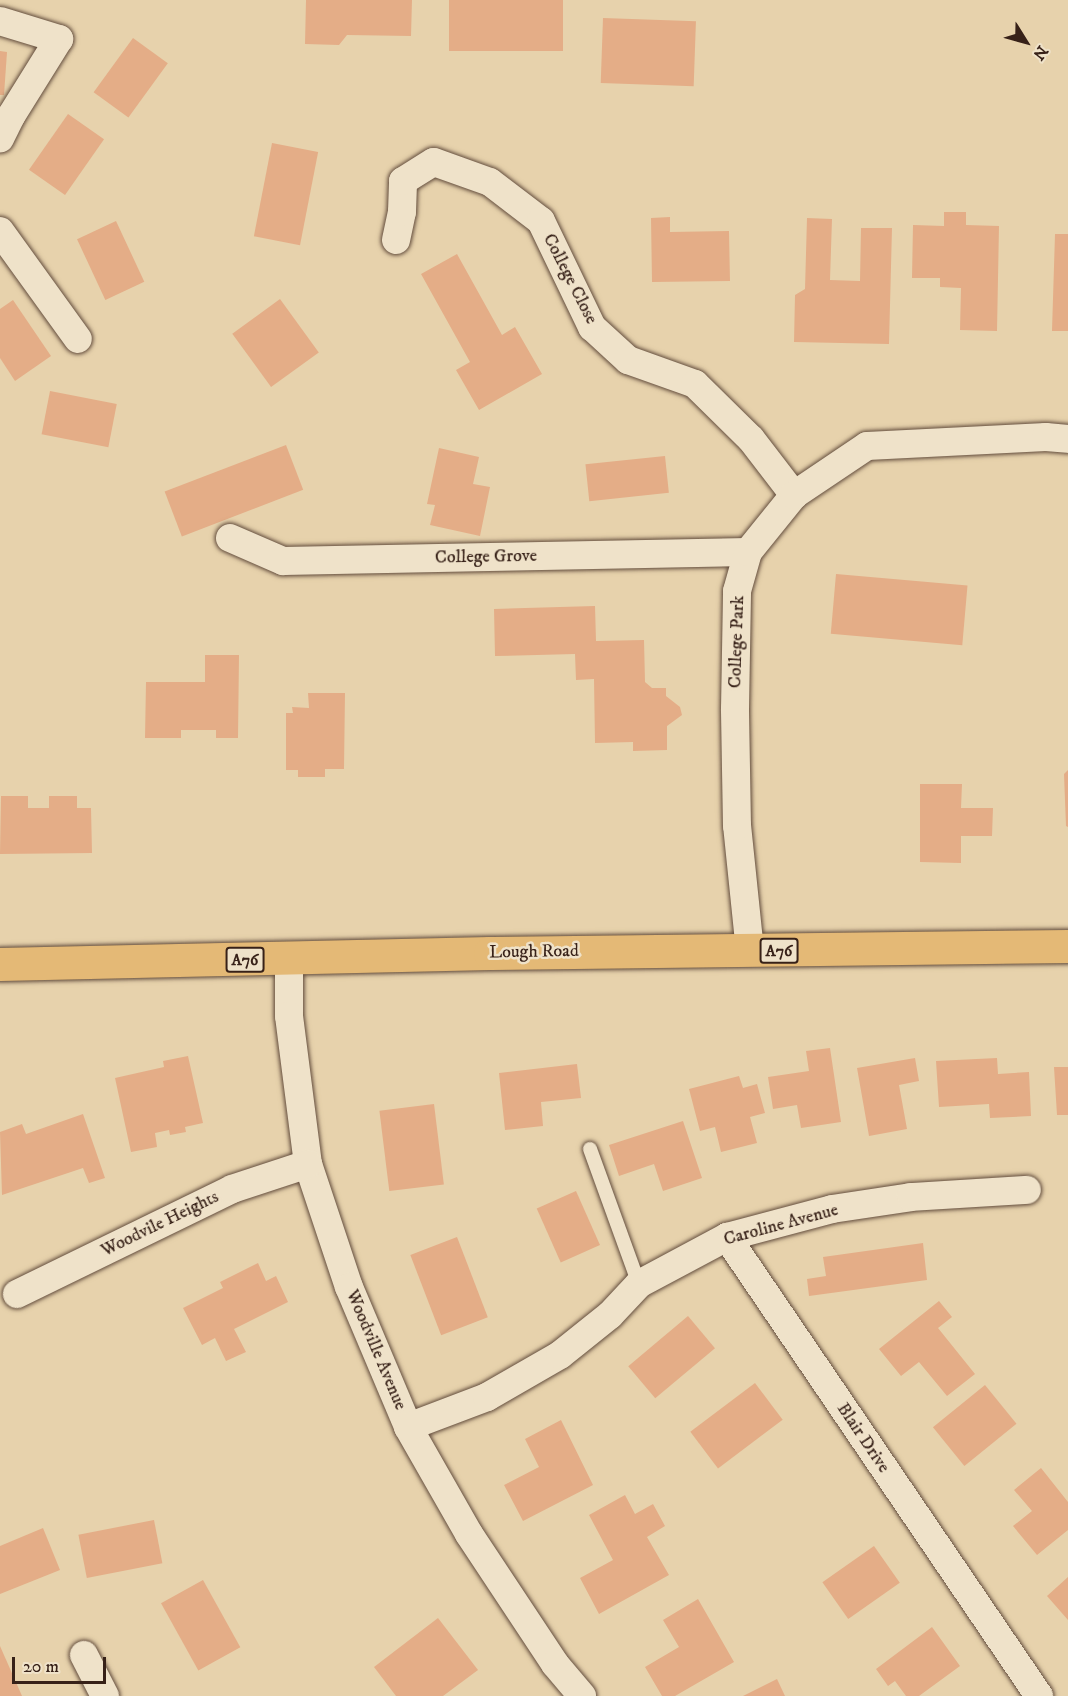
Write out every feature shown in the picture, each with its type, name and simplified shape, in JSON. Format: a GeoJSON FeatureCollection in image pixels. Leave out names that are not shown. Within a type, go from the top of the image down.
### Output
{"type":"FeatureCollection","features":[{"type":"Feature","properties":{"kind":"main road","name":"Lough Road"},"geometry":{"type":"LineString","coordinates":[[0,964],[289,959],[490,952],[1068,946]]}},
{"type":"Feature","properties":{"kind":"street"},"geometry":{"type":"LineString","coordinates":[[0,21],[59,39],[11,116],[0,139]]}},
{"type":"Feature","properties":{"kind":"street","name":"College Close"},"geometry":{"type":"LineString","coordinates":[[396,240],[402,212],[403,182],[434,162],[490,182],[541,221],[592,327],[628,360],[695,384],[751,439],[794,495]]}},
{"type":"Feature","properties":{"kind":"street"},"geometry":{"type":"LineString","coordinates":[[0,231],[78,339]]}},
{"type":"Feature","properties":{"kind":"street","name":"College Park"},"geometry":{"type":"LineString","coordinates":[[750,951],[737,826],[735,709],[737,591],[748,552],[794,495],[867,446],[1046,437],[1068,439]]}},
{"type":"Feature","properties":{"kind":"street","name":"College Grove"},"geometry":{"type":"LineString","coordinates":[[230,538],[284,561],[748,552]]}},
{"type":"Feature","properties":{"kind":"street","name":"Woodville Avenue"},"geometry":{"type":"LineString","coordinates":[[289,959],[289,1016],[308,1164],[349,1287],[408,1427],[469,1534],[555,1664],[582,1696]]}},
{"type":"Feature","properties":{"kind":"street","name":"Woodvile Heights"},"geometry":{"type":"LineString","coordinates":[[17,1294],[232,1189],[308,1164]]}},
{"type":"Feature","properties":{"kind":"street","name":"Caroline Avenue"},"geometry":{"type":"LineString","coordinates":[[408,1427],[487,1397],[560,1355],[610,1315],[639,1284],[727,1237],[832,1209],[911,1197],[1027,1190]]}},
{"type":"Feature","properties":{"kind":"street","name":"Blair Drive"},"geometry":{"type":"LineString","coordinates":[[727,1237],[1039,1696]]}},
{"type":"Feature","properties":{"kind":"street"},"geometry":{"type":"LineString","coordinates":[[84,1655],[105,1696]]}},
{"type":"Feature","properties":{"kind":"lane"},"geometry":{"type":"LineString","coordinates":[[590,1149],[639,1284]]}},
{"type":"Feature","properties":{"kind":"building"},"geometry":{"type":"Polygon","coordinates":[[[306,0],[412,0],[411,36],[347,35],[339,45],[305,44],[306,0]]]}},
{"type":"Feature","properties":{"kind":"building"},"geometry":{"type":"Polygon","coordinates":[[[449,0],[563,0],[563,51],[449,51],[449,0]]]}},
{"type":"Feature","properties":{"kind":"building"},"geometry":{"type":"Polygon","coordinates":[[[603,18],[696,21],[694,86],[601,83],[603,18]]]}},
{"type":"Feature","properties":{"kind":"building"},"geometry":{"type":"Polygon","coordinates":[[[133,38],[168,63],[128,117],[94,92],[133,38]]]}},
{"type":"Feature","properties":{"kind":"building"},"geometry":{"type":"Polygon","coordinates":[[[0,51],[7,52],[4,95],[0,95],[0,51]]]}},
{"type":"Feature","properties":{"kind":"building"},"geometry":{"type":"Polygon","coordinates":[[[68,114],[104,139],[65,195],[29,170],[68,114]]]}},
{"type":"Feature","properties":{"kind":"building"},"geometry":{"type":"Polygon","coordinates":[[[272,143],[318,152],[300,245],[254,236],[272,143]]]}},
{"type":"Feature","properties":{"kind":"building"},"geometry":{"type":"Polygon","coordinates":[[[944,212],[966,212],[966,225],[999,226],[997,331],[960,330],[961,288],[940,287],[940,278],[912,278],[913,225],[944,226],[944,212]]]}},
{"type":"Feature","properties":{"kind":"building"},"geometry":{"type":"Polygon","coordinates":[[[670,217],[670,232],[729,231],[730,281],[652,282],[651,218],[670,217]]]}},
{"type":"Feature","properties":{"kind":"building"},"geometry":{"type":"Polygon","coordinates":[[[807,218],[832,219],[830,280],[860,281],[861,228],[892,228],[889,344],[794,342],[795,295],[805,289],[807,218]]]}},
{"type":"Feature","properties":{"kind":"building"},"geometry":{"type":"Polygon","coordinates":[[[116,221],[144,282],[105,300],[77,239],[116,221]]]}},
{"type":"Feature","properties":{"kind":"building"},"geometry":{"type":"Polygon","coordinates":[[[1055,234],[1068,234],[1068,331],[1052,331],[1055,234]]]}},
{"type":"Feature","properties":{"kind":"building"},"geometry":{"type":"Polygon","coordinates":[[[457,254],[502,335],[515,327],[542,374],[479,410],[456,370],[470,362],[421,274],[457,254]]]}},
{"type":"Feature","properties":{"kind":"building"},"geometry":{"type":"Polygon","coordinates":[[[280,299],[319,352],[271,387],[232,334],[280,299]]]}},
{"type":"Feature","properties":{"kind":"building"},"geometry":{"type":"Polygon","coordinates":[[[13,300],[51,356],[15,381],[0,358],[0,309],[13,300]]]}},
{"type":"Feature","properties":{"kind":"building"},"geometry":{"type":"Polygon","coordinates":[[[50,391],[117,404],[108,447],[42,434],[50,391]]]}},
{"type":"Feature","properties":{"kind":"building"},"geometry":{"type":"Polygon","coordinates":[[[286,445],[303,490],[182,536],[165,492],[286,445]]]}},
{"type":"Feature","properties":{"kind":"building"},"geometry":{"type":"Polygon","coordinates":[[[439,448],[479,457],[473,484],[490,487],[480,536],[430,525],[435,505],[427,504],[439,448]]]}},
{"type":"Feature","properties":{"kind":"building"},"geometry":{"type":"Polygon","coordinates":[[[665,456],[669,493],[589,501],[585,464],[665,456]]]}},
{"type":"Feature","properties":{"kind":"building"},"geometry":{"type":"Polygon","coordinates":[[[836,574],[967,586],[962,645],[831,634],[836,574]]]}},
{"type":"Feature","properties":{"kind":"building"},"geometry":{"type":"Polygon","coordinates":[[[595,606],[596,641],[644,640],[645,682],[652,688],[666,688],[666,696],[680,707],[682,715],[667,726],[667,750],[633,751],[633,742],[595,743],[594,679],[576,680],[575,654],[495,656],[494,609],[595,606]]]}},
{"type":"Feature","properties":{"kind":"building"},"geometry":{"type":"Polygon","coordinates":[[[205,655],[239,655],[238,738],[216,738],[216,730],[181,730],[181,738],[145,738],[146,682],[205,682],[205,655]]]}},
{"type":"Feature","properties":{"kind":"building"},"geometry":{"type":"Polygon","coordinates":[[[308,693],[345,693],[344,769],[325,769],[325,777],[298,777],[298,770],[286,770],[286,713],[293,713],[292,707],[309,708],[308,693]]]}},
{"type":"Feature","properties":{"kind":"building"},"geometry":{"type":"Polygon","coordinates":[[[1068,770],[1068,827],[1066,826],[1064,774],[1068,770]]]}},
{"type":"Feature","properties":{"kind":"building"},"geometry":{"type":"Polygon","coordinates":[[[920,784],[962,784],[961,808],[993,808],[992,836],[961,836],[961,863],[920,862],[920,784]]]}},
{"type":"Feature","properties":{"kind":"building"},"geometry":{"type":"Polygon","coordinates":[[[1,796],[28,796],[28,808],[49,808],[49,796],[77,796],[77,808],[91,808],[92,853],[0,854],[1,796]]]}},
{"type":"Feature","properties":{"kind":"building"},"geometry":{"type":"Polygon","coordinates":[[[830,1048],[841,1122],[801,1128],[797,1105],[773,1109],[768,1077],[809,1071],[806,1051],[830,1048]]]}},
{"type":"Feature","properties":{"kind":"building"},"geometry":{"type":"Polygon","coordinates":[[[188,1056],[203,1123],[185,1127],[186,1132],[170,1135],[169,1130],[155,1133],[157,1147],[131,1152],[115,1078],[164,1067],[163,1061],[188,1056]]]}},
{"type":"Feature","properties":{"kind":"building"},"geometry":{"type":"Polygon","coordinates":[[[915,1058],[919,1081],[899,1085],[907,1129],[869,1136],[857,1068],[915,1058]]]}},
{"type":"Feature","properties":{"kind":"building"},"geometry":{"type":"Polygon","coordinates":[[[997,1058],[998,1074],[1029,1072],[1031,1116],[990,1118],[989,1104],[939,1107],[936,1061],[997,1058]]]}},
{"type":"Feature","properties":{"kind":"building"},"geometry":{"type":"Polygon","coordinates":[[[577,1064],[581,1098],[541,1102],[543,1126],[505,1130],[499,1073],[577,1064]]]}},
{"type":"Feature","properties":{"kind":"building"},"geometry":{"type":"Polygon","coordinates":[[[1054,1067],[1068,1067],[1068,1115],[1057,1115],[1054,1067]]]}},
{"type":"Feature","properties":{"kind":"building"},"geometry":{"type":"Polygon","coordinates":[[[739,1076],[743,1088],[757,1084],[765,1113],[750,1117],[757,1143],[721,1152],[715,1127],[700,1131],[689,1089],[739,1076]]]}},
{"type":"Feature","properties":{"kind":"building"},"geometry":{"type":"Polygon","coordinates":[[[434,1104],[444,1184],[389,1191],[379,1111],[434,1104]]]}},
{"type":"Feature","properties":{"kind":"building"},"geometry":{"type":"Polygon","coordinates":[[[83,1114],[105,1178],[89,1183],[83,1168],[2,1195],[0,1132],[22,1124],[26,1134],[83,1114]]]}},
{"type":"Feature","properties":{"kind":"building"},"geometry":{"type":"Polygon","coordinates":[[[683,1121],[702,1178],[663,1191],[654,1164],[619,1176],[609,1145],[683,1121]]]}},
{"type":"Feature","properties":{"kind":"building"},"geometry":{"type":"Polygon","coordinates":[[[576,1191],[600,1245],[561,1262],[537,1208],[576,1191]]]}},
{"type":"Feature","properties":{"kind":"building"},"geometry":{"type":"Polygon","coordinates":[[[457,1237],[488,1317],[441,1335],[410,1255],[457,1237]]]}},
{"type":"Feature","properties":{"kind":"building"},"geometry":{"type":"Polygon","coordinates":[[[923,1243],[927,1280],[809,1296],[807,1279],[826,1276],[823,1257],[923,1243]]]}},
{"type":"Feature","properties":{"kind":"building"},"geometry":{"type":"Polygon","coordinates":[[[258,1263],[266,1281],[276,1276],[288,1302],[234,1329],[246,1352],[226,1361],[215,1338],[202,1345],[183,1308],[223,1288],[220,1282],[258,1263]]]}},
{"type":"Feature","properties":{"kind":"building"},"geometry":{"type":"Polygon","coordinates":[[[939,1301],[952,1317],[938,1328],[975,1374],[947,1396],[919,1362],[901,1376],[879,1349],[939,1301]]]}},
{"type":"Feature","properties":{"kind":"building"},"geometry":{"type":"Polygon","coordinates":[[[688,1316],[715,1348],[655,1398],[628,1366],[688,1316]]]}},
{"type":"Feature","properties":{"kind":"building"},"geometry":{"type":"Polygon","coordinates":[[[755,1383],[783,1420],[718,1468],[690,1432],[755,1383]]]}},
{"type":"Feature","properties":{"kind":"building"},"geometry":{"type":"Polygon","coordinates":[[[985,1385],[1016,1424],[964,1466],[933,1427],[985,1385]]]}},
{"type":"Feature","properties":{"kind":"building"},"geometry":{"type":"Polygon","coordinates":[[[561,1420],[593,1485],[523,1521],[504,1485],[539,1467],[525,1439],[561,1420]]]}},
{"type":"Feature","properties":{"kind":"building"},"geometry":{"type":"Polygon","coordinates":[[[1041,1468],[1068,1502],[1068,1530],[1037,1555],[1013,1526],[1032,1511],[1014,1490],[1041,1468]]]}},
{"type":"Feature","properties":{"kind":"building"},"geometry":{"type":"Polygon","coordinates":[[[625,1495],[635,1514],[653,1504],[665,1526],[647,1537],[669,1575],[599,1614],[580,1578],[613,1560],[589,1515],[625,1495]]]}},
{"type":"Feature","properties":{"kind":"building"},"geometry":{"type":"Polygon","coordinates":[[[154,1520],[162,1563],[87,1578],[78,1535],[154,1520]]]}},
{"type":"Feature","properties":{"kind":"building"},"geometry":{"type":"Polygon","coordinates":[[[43,1528],[60,1570],[0,1594],[0,1546],[43,1528]]]}},
{"type":"Feature","properties":{"kind":"building"},"geometry":{"type":"Polygon","coordinates":[[[874,1546],[900,1583],[848,1619],[822,1582],[874,1546]]]}},
{"type":"Feature","properties":{"kind":"building"},"geometry":{"type":"Polygon","coordinates":[[[1068,1577],[1068,1620],[1047,1596],[1068,1577]]]}},
{"type":"Feature","properties":{"kind":"building"},"geometry":{"type":"Polygon","coordinates":[[[203,1580],[240,1647],[198,1671],[161,1603],[203,1580]]]}},
{"type":"Feature","properties":{"kind":"building"},"geometry":{"type":"Polygon","coordinates":[[[698,1599],[734,1662],[675,1696],[662,1696],[645,1667],[679,1647],[663,1620],[698,1599]]]}},
{"type":"Feature","properties":{"kind":"building"},"geometry":{"type":"Polygon","coordinates":[[[438,1618],[478,1670],[443,1696],[396,1696],[374,1667],[438,1618]]]}},
{"type":"Feature","properties":{"kind":"building"},"geometry":{"type":"Polygon","coordinates":[[[932,1627],[960,1666],[919,1696],[906,1696],[895,1681],[888,1686],[876,1669],[932,1627]]]}},
{"type":"Feature","properties":{"kind":"building"},"geometry":{"type":"Polygon","coordinates":[[[0,1646],[22,1696],[0,1696],[0,1646]]]}},
{"type":"Feature","properties":{"kind":"building"},"geometry":{"type":"Polygon","coordinates":[[[777,1679],[785,1696],[743,1696],[777,1679]]]}}]}
